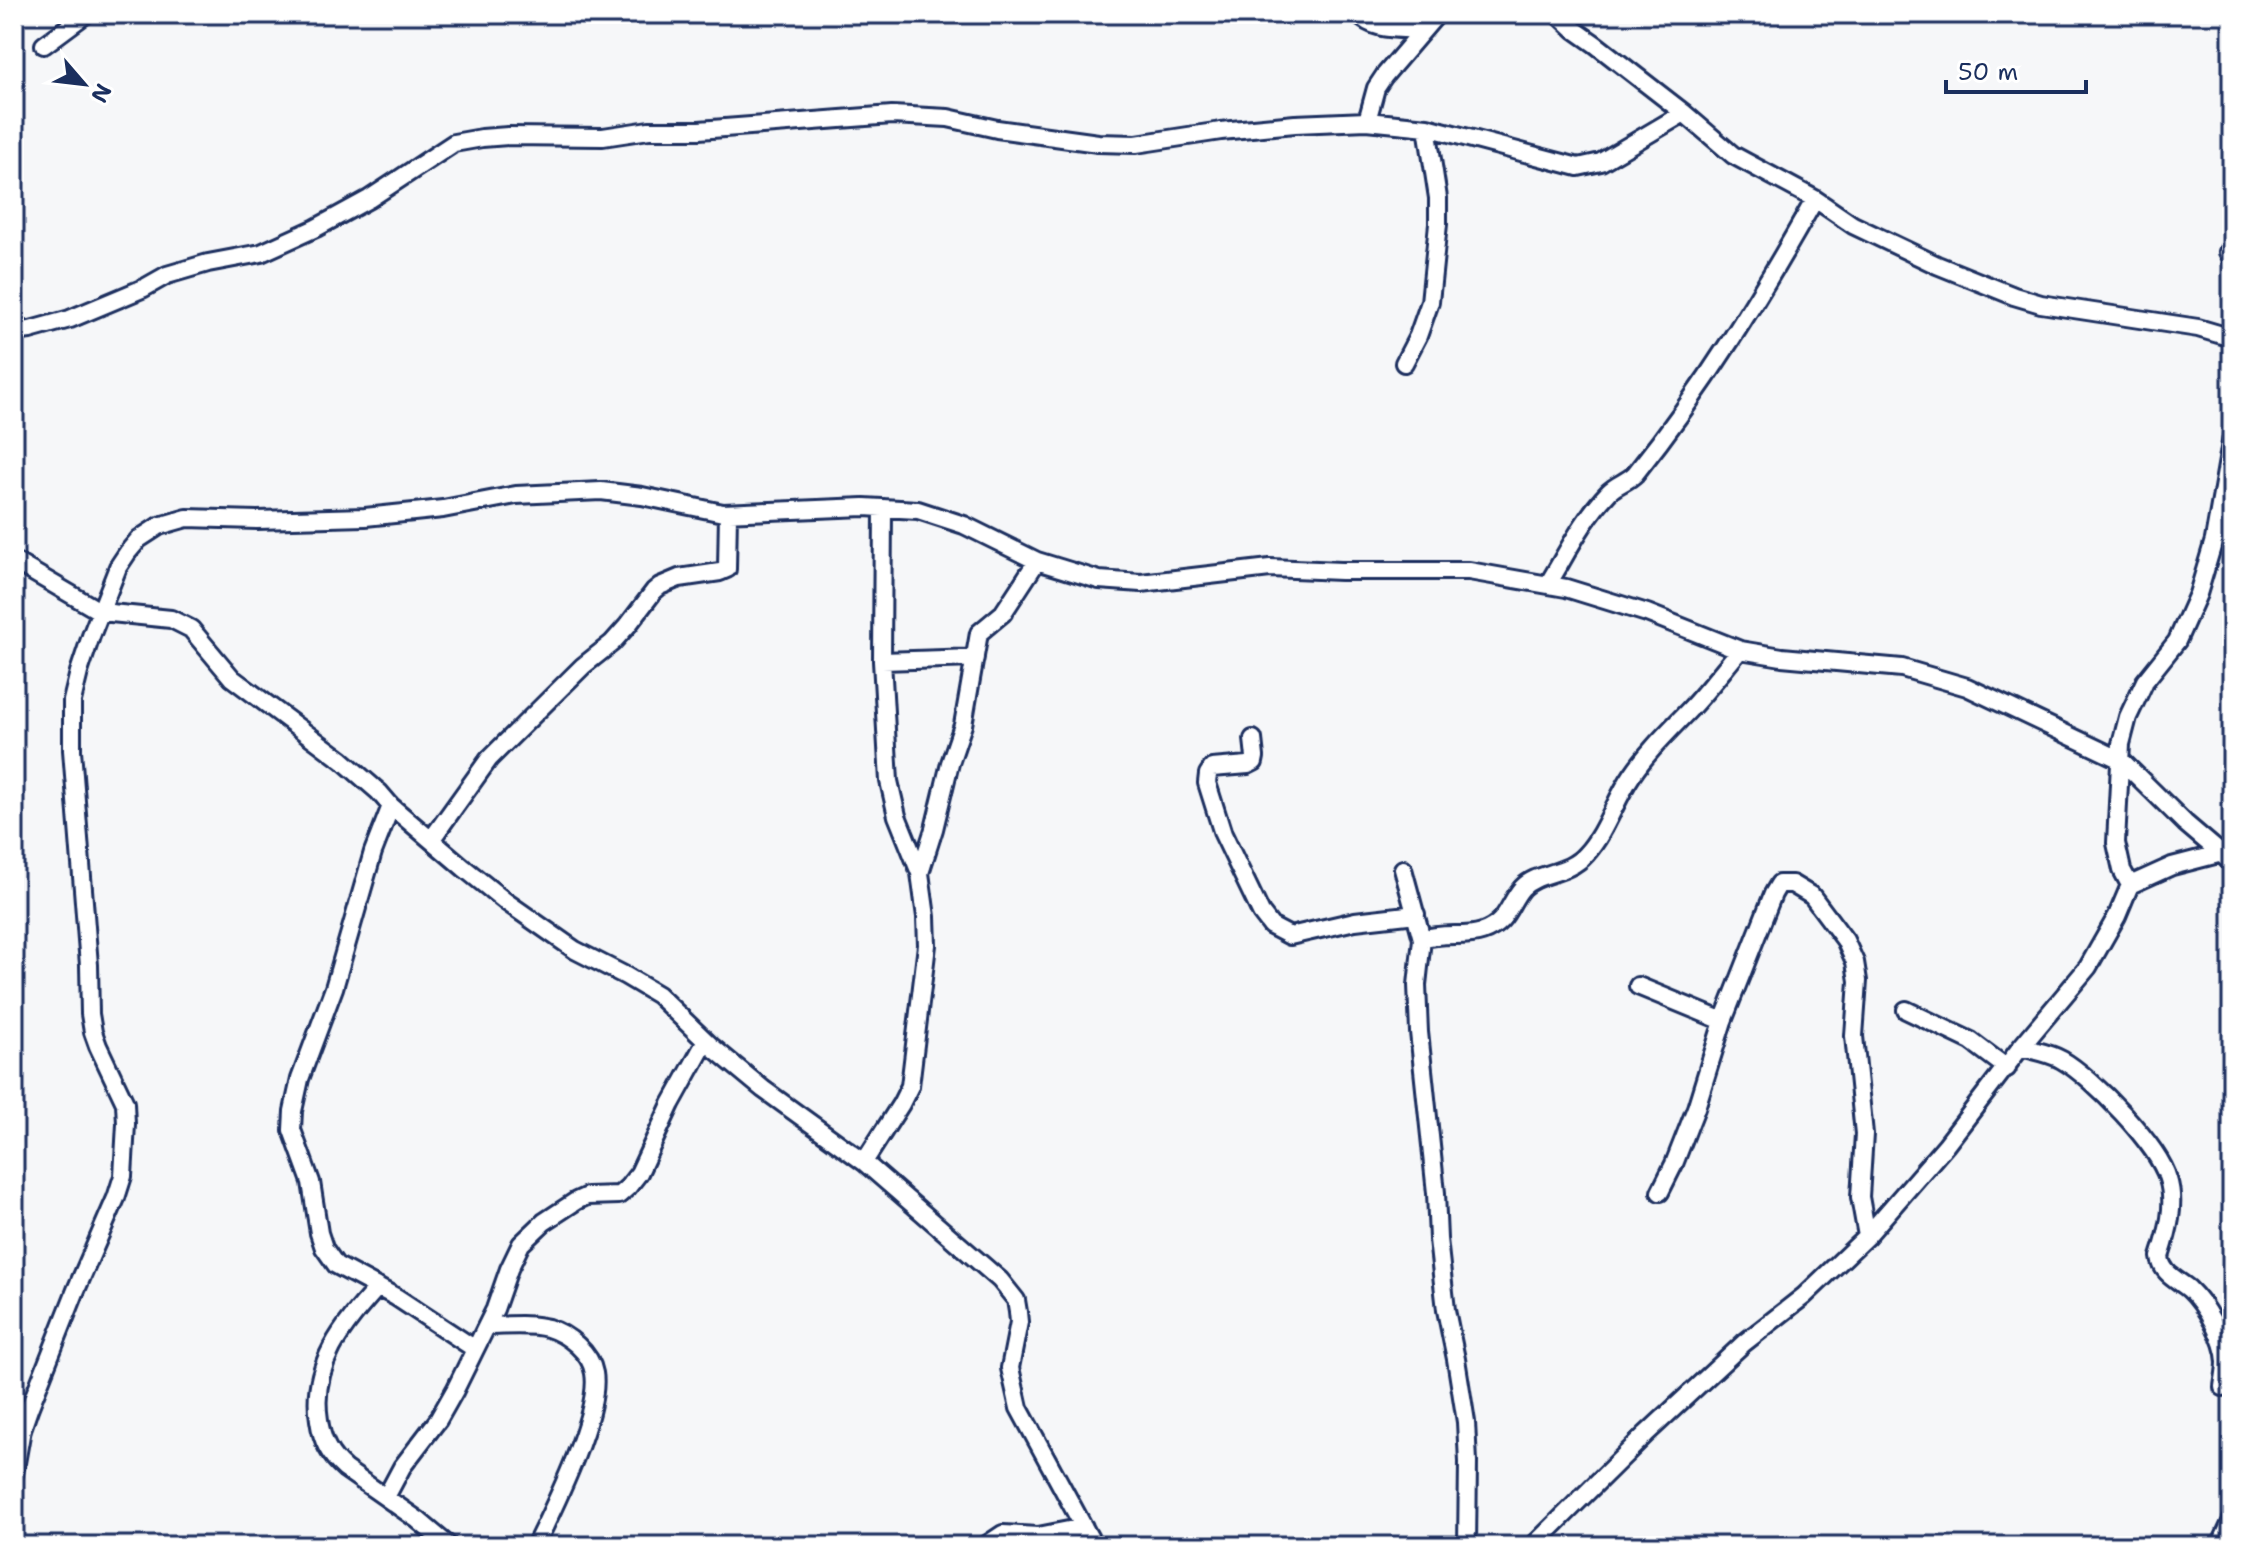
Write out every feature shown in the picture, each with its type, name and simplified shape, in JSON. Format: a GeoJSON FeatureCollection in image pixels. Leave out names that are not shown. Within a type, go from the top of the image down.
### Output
{"type":"FeatureCollection","features":[{"type":"Feature","properties":{"kind":"street"},"geometry":{"type":"LineString","coordinates":[[44,45],[86,14]]}},
{"type":"Feature","properties":{"kind":"street"},"geometry":{"type":"LineString","coordinates":[[1358,14],[1364,21],[1379,28],[1423,30]]}},
{"type":"Feature","properties":{"kind":"street"},"geometry":{"type":"LineString","coordinates":[[1367,121],[1376,88],[1437,14]]}},
{"type":"Feature","properties":{"kind":"street"},"geometry":{"type":"LineString","coordinates":[[1558,14],[1733,155],[1815,199],[1853,225],[1937,265],[2041,304],[2230,332]]}},
{"type":"Feature","properties":{"kind":"street"},"geometry":{"type":"LineString","coordinates":[[14,332],[70,319],[167,275],[261,253],[369,199],[454,143],[482,138],[603,137],[649,130],[699,130],[892,115],[948,118],[997,129],[1098,143],[1136,144],[1221,131],[1367,121],[1427,127],[1578,167],[1601,162],[1684,113]]}},
{"type":"Feature","properties":{"kind":"street"},"geometry":{"type":"LineString","coordinates":[[1404,363],[1430,302],[1438,224],[1438,198],[1427,127]]}},
{"type":"Feature","properties":{"kind":"street"},"geometry":{"type":"LineString","coordinates":[[1548,584],[1590,515],[1615,487],[1629,481],[1697,394],[1777,267],[1815,199]]}},
{"type":"Feature","properties":{"kind":"street"},"geometry":{"type":"LineString","coordinates":[[2232,243],[2228,252],[2232,258]]}},
{"type":"Feature","properties":{"kind":"street"},"geometry":{"type":"LineString","coordinates":[[2130,885],[2122,870],[2116,843],[2121,744],[2128,717],[2145,681],[2177,641],[2198,594],[2214,540],[2232,437]]}},
{"type":"Feature","properties":{"kind":"street"},"geometry":{"type":"LineString","coordinates":[[14,1474],[29,1409],[123,1176],[125,1103],[98,1046],[90,1014],[72,701],[79,672],[118,567],[139,539],[159,526],[187,518],[365,517],[443,509],[516,495],[601,491],[728,513],[883,508],[918,510],[964,525],[1037,561],[1099,580],[1141,583],[1270,568],[1469,571],[1548,584],[1647,613],[1740,650],[1902,668],[1967,687],[2121,760],[2185,823],[2228,855]]}},
{"type":"Feature","properties":{"kind":"street"},"geometry":{"type":"LineString","coordinates":[[864,1162],[910,1086],[927,945],[920,873],[897,816],[889,781],[882,661],[883,508]]}},
{"type":"Feature","properties":{"kind":"street"},"geometry":{"type":"LineString","coordinates":[[431,840],[458,798],[489,759],[583,666],[612,643],[654,591],[679,578],[727,569],[728,513]]}},
{"type":"Feature","properties":{"kind":"street"},"geometry":{"type":"LineString","coordinates":[[14,561],[101,612],[183,623],[232,678],[342,760],[484,885],[575,950],[658,995],[763,1089],[864,1162],[1000,1280],[1016,1300],[1019,1322],[1010,1368],[1014,1394],[1094,1546]]}},
{"type":"Feature","properties":{"kind":"street"},"geometry":{"type":"LineString","coordinates":[[920,873],[963,725],[979,633],[1003,613],[1037,561]]}},
{"type":"Feature","properties":{"kind":"street"},"geometry":{"type":"LineString","coordinates":[[1422,939],[1435,935],[1481,933],[1507,914],[1524,886],[1578,863],[1594,844],[1633,773],[1662,736],[1690,709],[1740,650]]}},
{"type":"Feature","properties":{"kind":"street"},"geometry":{"type":"LineString","coordinates":[[882,661],[975,658]]}},
{"type":"Feature","properties":{"kind":"street"},"geometry":{"type":"LineString","coordinates":[[1253,739],[1254,762],[1212,768],[1207,783],[1223,834],[1261,913],[1271,926],[1290,936],[1355,921],[1416,914]]}},
{"type":"Feature","properties":{"kind":"street"},"geometry":{"type":"LineString","coordinates":[[391,806],[373,852],[334,988],[300,1079],[292,1130],[311,1182],[314,1213],[324,1248],[336,1265],[378,1287],[475,1349]]}},
{"type":"Feature","properties":{"kind":"street"},"geometry":{"type":"LineString","coordinates":[[1533,1546],[1700,1383],[1744,1343],[1804,1296],[1867,1236],[1946,1145],[2021,1047],[2088,967],[2117,916],[2130,885],[2172,866],[2228,855]]}},
{"type":"Feature","properties":{"kind":"street"},"geometry":{"type":"LineString","coordinates":[[1403,869],[1422,939],[1417,985],[1419,1032],[1446,1310],[1466,1422],[1467,1546]]}},
{"type":"Feature","properties":{"kind":"street"},"geometry":{"type":"LineString","coordinates":[[1660,1192],[1696,1108],[1723,1021],[1773,894],[1779,884],[1792,884],[1812,896],[1832,920],[1855,962],[1858,981],[1854,1036],[1864,1134],[1860,1197],[1867,1236]]}},
{"type":"Feature","properties":{"kind":"street"},"geometry":{"type":"LineString","coordinates":[[1638,986],[1723,1021]]}},
{"type":"Feature","properties":{"kind":"street"},"geometry":{"type":"LineString","coordinates":[[1906,1010],[1971,1041],[2007,1068]]}},
{"type":"Feature","properties":{"kind":"street"},"geometry":{"type":"LineString","coordinates":[[386,1497],[402,1467],[438,1420],[455,1390],[495,1309],[521,1244],[561,1209],[576,1201],[587,1196],[619,1195],[628,1187],[639,1173],[671,1104],[706,1041]]}},
{"type":"Feature","properties":{"kind":"street"},"geometry":{"type":"LineString","coordinates":[[2021,1047],[2049,1054],[2083,1075],[2112,1103],[2160,1162],[2169,1179],[2172,1209],[2161,1264],[2169,1275],[2190,1290],[2208,1312],[2224,1349],[2223,1387]]}},
{"type":"Feature","properties":{"kind":"street"},"geometry":{"type":"LineString","coordinates":[[378,1287],[348,1322],[322,1367],[317,1385],[317,1409],[323,1441],[336,1461],[449,1546]]}},
{"type":"Feature","properties":{"kind":"street"},"geometry":{"type":"LineString","coordinates":[[487,1326],[549,1328],[578,1346],[594,1369],[589,1415],[564,1484],[535,1546]]}},
{"type":"Feature","properties":{"kind":"street"},"geometry":{"type":"LineString","coordinates":[[2220,1546],[2232,1520]]}},
{"type":"Feature","properties":{"kind":"street"},"geometry":{"type":"LineString","coordinates":[[985,1546],[1003,1534],[1038,1536],[1084,1527]]}}]}
